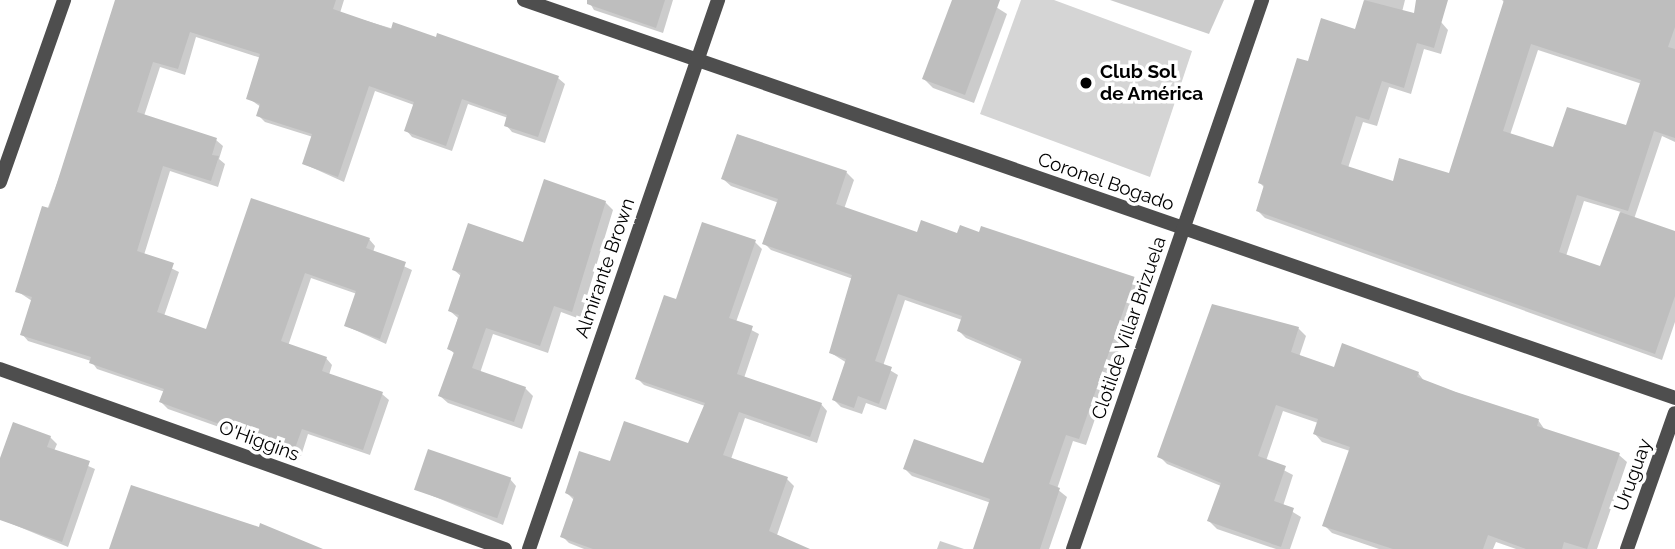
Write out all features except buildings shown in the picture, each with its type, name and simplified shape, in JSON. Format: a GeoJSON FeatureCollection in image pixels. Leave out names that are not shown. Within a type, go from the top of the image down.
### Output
{"type":"FeatureCollection","features":[{"type":"Feature","properties":{"kind":"street"},"geometry":{"type":"LineString","coordinates":[[0,182],[64,0]]}},
{"type":"Feature","properties":{"kind":"street","name":"Coronel Bogado"},"geometry":{"type":"LineString","coordinates":[[524,0],[1675,398]]}},
{"type":"Feature","properties":{"kind":"street","name":"Almirante Brown"},"geometry":{"type":"LineString","coordinates":[[529,549],[718,0]]}},
{"type":"Feature","properties":{"kind":"street","name":"Clotilde Villar Brizuela"},"geometry":{"type":"LineString","coordinates":[[1073,549],[1262,0]]}},
{"type":"Feature","properties":{"kind":"street","name":"O'Higgins"},"geometry":{"type":"LineString","coordinates":[[0,369],[505,549]]}},
{"type":"Feature","properties":{"kind":"street","name":"Uruguay"},"geometry":{"type":"LineString","coordinates":[[1627,549],[1675,413]]}},
{"type":"Feature","properties":{"kind":"shaded area","name":"Club Sol de América"},"geometry":{"type":"Polygon","coordinates":[[[1021,0],[1054,0],[1192,51],[1150,177],[980,114],[1021,0]]]}},
{"type":"Feature","properties":{"kind":"place","name":"Club Sol de América"},"geometry":{"type":"Point","coordinates":[1086,83]}}]}
